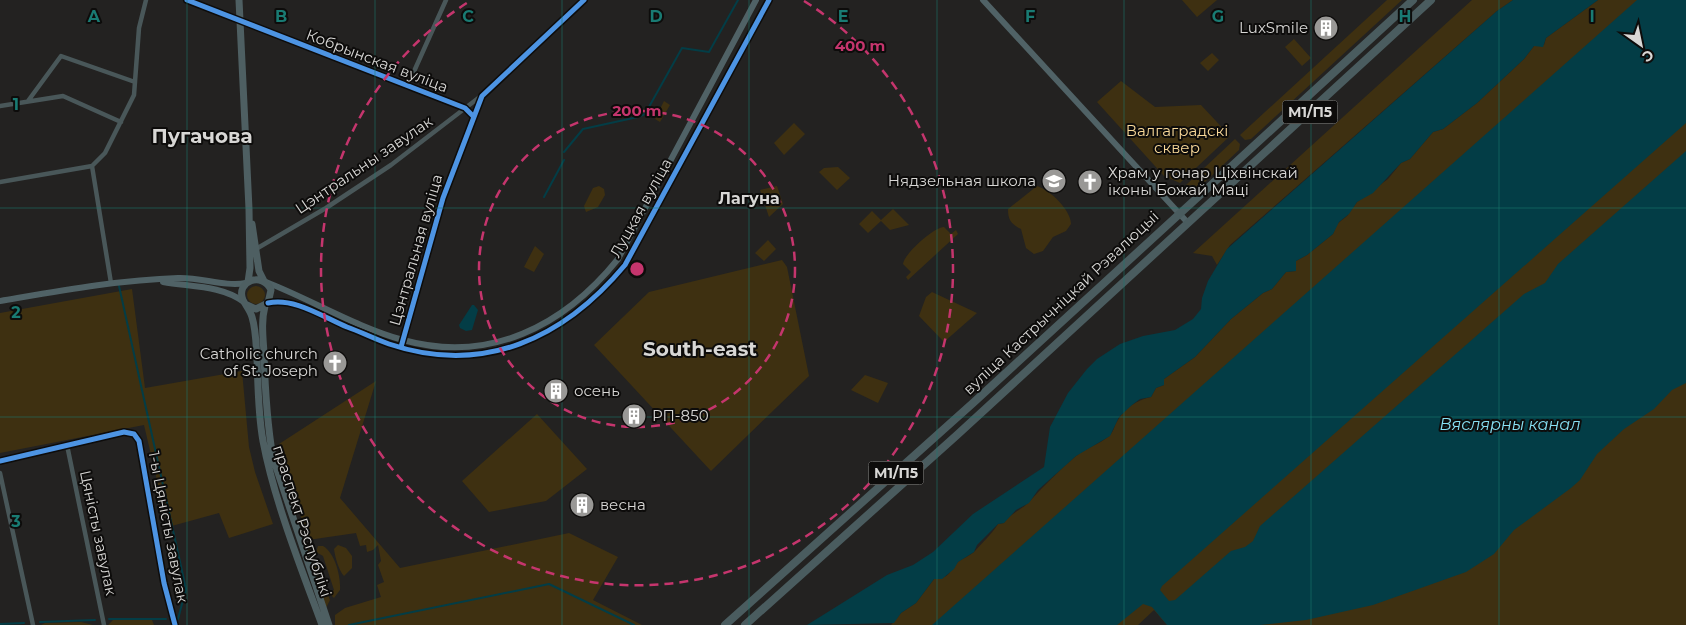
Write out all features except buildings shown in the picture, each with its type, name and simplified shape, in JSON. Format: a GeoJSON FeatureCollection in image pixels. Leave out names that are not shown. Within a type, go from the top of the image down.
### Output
{"type":"FeatureCollection","features":[{"type":"Feature","properties":{"kind":"highway","name":"вуліца Кастрычніцкай Рэвалюцыі"},"geometry":{"type":"LineString","coordinates":[[726,625],[997,381],[1178,213],[1413,0]]}},
{"type":"Feature","properties":{"kind":"highway","name":"вуліца Кастрычніцкай Рэвалюцыі"},"geometry":{"type":"LineString","coordinates":[[745,625],[1006,390],[1431,0]]}},
{"type":"Feature","properties":{"kind":"highway"},"geometry":{"type":"LineString","coordinates":[[1022,358],[1030,368]]}},
{"type":"Feature","properties":{"kind":"highway"},"geometry":{"type":"LineString","coordinates":[[997,381],[1006,390]]}},
{"type":"Feature","properties":{"kind":"main road"},"geometry":{"type":"LineString","coordinates":[[239,0],[249,209]]}},
{"type":"Feature","properties":{"kind":"main road","name":"праспект Рэспублікі"},"geometry":{"type":"LineString","coordinates":[[249,209],[259,271],[271,290],[263,317],[264,369],[273,458],[329,625]]}},
{"type":"Feature","properties":{"kind":"main road","name":"праспект Рэспублікі"},"geometry":{"type":"LineString","coordinates":[[249,209],[250,268],[247,283],[242,292],[253,318],[256,339],[261,431],[267,458],[322,625]]}},
{"type":"Feature","properties":{"kind":"main road"},"geometry":{"type":"LineString","coordinates":[[247,283],[256,279],[265,282]]}},
{"type":"Feature","properties":{"kind":"main road"},"geometry":{"type":"LineString","coordinates":[[246,304],[256,309],[267,305]]}},
{"type":"Feature","properties":{"kind":"street"},"geometry":{"type":"LineString","coordinates":[[0,182],[92,166],[103,156],[132,99],[139,28],[146,0]]}},
{"type":"Feature","properties":{"kind":"street","name":"Кобрынская вуліца"},"geometry":{"type":"LineString","coordinates":[[187,0],[465,108],[473,116]]}},
{"type":"Feature","properties":{"kind":"street"},"geometry":{"type":"LineString","coordinates":[[407,87],[446,0]]}},
{"type":"Feature","properties":{"kind":"street","name":"Цэнтральная вуліца"},"geometry":{"type":"LineString","coordinates":[[401,348],[443,198],[482,96],[584,0]]}},
{"type":"Feature","properties":{"kind":"street","name":"Луцкая вуліца"},"geometry":{"type":"LineString","coordinates":[[265,282],[403,340],[450,347],[483,344],[512,338],[545,324],[571,307],[605,275],[626,245],[642,211],[756,0]]}},
{"type":"Feature","properties":{"kind":"street","name":"Луцкая вуліца"},"geometry":{"type":"LineString","coordinates":[[267,305],[280,302],[292,304],[401,348],[443,354],[480,354],[515,346],[543,335],[581,310],[612,280],[636,247],[768,0]]}},
{"type":"Feature","properties":{"kind":"street"},"geometry":{"type":"LineString","coordinates":[[983,0],[1188,223]]}},
{"type":"Feature","properties":{"kind":"street"},"geometry":{"type":"LineString","coordinates":[[739,32],[748,37]]}},
{"type":"Feature","properties":{"kind":"street"},"geometry":{"type":"LineString","coordinates":[[28,101],[61,56],[135,82]]}},
{"type":"Feature","properties":{"kind":"street","name":"Цэнтральны завулак"},"geometry":{"type":"LineString","coordinates":[[256,249],[364,184],[440,130],[482,96]]}},
{"type":"Feature","properties":{"kind":"street"},"geometry":{"type":"LineString","coordinates":[[0,106],[67,97],[121,122]]}},
{"type":"Feature","properties":{"kind":"street"},"geometry":{"type":"LineString","coordinates":[[92,166],[111,283]]}},
{"type":"Feature","properties":{"kind":"street"},"geometry":{"type":"LineString","coordinates":[[642,211],[651,216]]}},
{"type":"Feature","properties":{"kind":"street"},"geometry":{"type":"LineString","coordinates":[[0,301],[111,283],[152,280],[196,278],[230,284],[247,283]]}},
{"type":"Feature","properties":{"kind":"street"},"geometry":{"type":"LineString","coordinates":[[152,280],[221,291],[246,304]]}},
{"type":"Feature","properties":{"kind":"street","name":"1-ы Цяністы завулак"},"geometry":{"type":"LineString","coordinates":[[67,445],[124,432],[134,434],[139,441],[164,583],[176,625]]}},
{"type":"Feature","properties":{"kind":"street"},"geometry":{"type":"LineString","coordinates":[[0,461],[67,445]]}},
{"type":"Feature","properties":{"kind":"street","name":"Цяністы завулак"},"geometry":{"type":"LineString","coordinates":[[67,445],[104,625]]}},
{"type":"Feature","properties":{"kind":"street"},"geometry":{"type":"LineString","coordinates":[[0,473],[33,625]]}},
{"type":"Feature","properties":{"kind":"green space"},"geometry":{"type":"Polygon","coordinates":[[[1182,0],[1217,0],[1197,17],[1182,0]]]}},
{"type":"Feature","properties":{"kind":"green space"},"geometry":{"type":"Polygon","coordinates":[[[1387,0],[1402,0],[1251,139],[1245,140],[1240,135],[1387,0]]]}},
{"type":"Feature","properties":{"kind":"green space"},"geometry":{"type":"Polygon","coordinates":[[[1472,0],[1513,0],[1497,11],[1230,245],[1217,265],[1212,256],[1193,253],[1472,0]]]}},
{"type":"Feature","properties":{"kind":"green space","name":"Вяслярны канал"},"geometry":{"type":"Polygon","coordinates":[[[1598,0],[1686,0],[1686,625],[1167,625],[1154,610],[1138,625],[891,625],[901,613],[916,603],[934,579],[943,578],[949,574],[958,562],[975,551],[998,524],[1004,523],[1027,504],[1070,461],[1109,436],[1121,415],[1128,408],[1141,400],[1151,397],[1156,388],[1164,385],[1164,379],[1195,357],[1231,319],[1263,293],[1272,289],[1286,272],[1296,271],[1296,261],[1307,255],[1333,234],[1337,224],[1347,216],[1357,202],[1388,179],[1401,163],[1410,159],[1433,132],[1443,129],[1477,103],[1524,59],[1534,46],[1544,45],[1546,38],[1598,0]]]}},
{"type":"Feature","properties":{"kind":"green space"},"geometry":{"type":"Polygon","coordinates":[[[1294,39],[1311,58],[1302,66],[1285,47],[1294,39]]]}},
{"type":"Feature","properties":{"kind":"green space"},"geometry":{"type":"Polygon","coordinates":[[[1212,53],[1219,60],[1208,71],[1200,63],[1212,53]]]}},
{"type":"Feature","properties":{"kind":"green space","name":"Валгаградскі сквер"},"geometry":{"type":"Polygon","coordinates":[[[1121,81],[1155,107],[1201,105],[1230,136],[1180,183],[1164,176],[1097,102],[1121,81]]]}},
{"type":"Feature","properties":{"kind":"green space"},"geometry":{"type":"Polygon","coordinates":[[[664,101],[670,105],[660,122],[655,119],[664,101]]]}},
{"type":"Feature","properties":{"kind":"green space"},"geometry":{"type":"Polygon","coordinates":[[[794,123],[805,134],[784,155],[774,143],[794,123]]]}},
{"type":"Feature","properties":{"kind":"green space"},"geometry":{"type":"Polygon","coordinates":[[[1235,139],[1240,144],[1239,150],[1190,196],[1185,189],[1186,185],[1235,139]]]}},
{"type":"Feature","properties":{"kind":"green space"},"geometry":{"type":"Polygon","coordinates":[[[838,167],[850,178],[837,190],[819,172],[824,168],[838,167]]]}},
{"type":"Feature","properties":{"kind":"green space"},"geometry":{"type":"Polygon","coordinates":[[[599,186],[604,189],[605,195],[598,207],[586,212],[584,206],[593,188],[599,186]]]}},
{"type":"Feature","properties":{"kind":"green space"},"geometry":{"type":"Polygon","coordinates":[[[777,186],[783,204],[769,217],[760,190],[777,186]]]}},
{"type":"Feature","properties":{"kind":"green space"},"geometry":{"type":"Polygon","coordinates":[[[1037,186],[1059,201],[1068,213],[1071,224],[1066,231],[1053,237],[1043,251],[1034,254],[1026,248],[1021,229],[1011,221],[1008,209],[1037,186]]]}},
{"type":"Feature","properties":{"kind":"green space"},"geometry":{"type":"Polygon","coordinates":[[[893,209],[909,225],[890,230],[881,221],[868,233],[859,224],[872,211],[881,220],[893,209]]]}},
{"type":"Feature","properties":{"kind":"green space"},"geometry":{"type":"Polygon","coordinates":[[[944,227],[951,234],[956,230],[958,234],[908,280],[906,277],[911,272],[903,264],[908,254],[927,236],[944,227]]]}},
{"type":"Feature","properties":{"kind":"green space"},"geometry":{"type":"Polygon","coordinates":[[[768,240],[776,249],[764,261],[755,253],[768,240]]]}},
{"type":"Feature","properties":{"kind":"green space"},"geometry":{"type":"Polygon","coordinates":[[[535,246],[544,254],[534,272],[524,267],[535,246]]]}},
{"type":"Feature","properties":{"kind":"green space"},"geometry":{"type":"Polygon","coordinates":[[[782,260],[787,267],[809,376],[711,471],[594,345],[649,292],[782,260]]]}},
{"type":"Feature","properties":{"kind":"green space"},"geometry":{"type":"Polygon","coordinates":[[[256,286],[262,289],[265,295],[262,301],[256,304],[250,301],[247,295],[250,289],[256,286]]]}},
{"type":"Feature","properties":{"kind":"green space"},"geometry":{"type":"Polygon","coordinates":[[[132,289],[145,388],[242,371],[249,447],[255,472],[273,524],[229,538],[219,513],[168,527],[144,425],[0,453],[0,313],[132,289]]]}},
{"type":"Feature","properties":{"kind":"green space"},"geometry":{"type":"Polygon","coordinates":[[[932,292],[977,313],[944,342],[919,316],[926,297],[932,292]]]}},
{"type":"Feature","properties":{"kind":"green space"},"geometry":{"type":"Polygon","coordinates":[[[865,375],[888,383],[878,403],[851,390],[865,375]]]}},
{"type":"Feature","properties":{"kind":"green space"},"geometry":{"type":"Polygon","coordinates":[[[376,381],[340,498],[400,568],[569,533],[618,557],[593,600],[642,625],[335,625],[335,615],[345,608],[381,597],[377,585],[384,582],[378,565],[381,561],[378,545],[373,550],[367,552],[366,545],[360,546],[356,533],[308,540],[279,444],[376,381]]]}},
{"type":"Feature","properties":{"kind":"green space"},"geometry":{"type":"Polygon","coordinates":[[[537,414],[587,469],[546,501],[489,512],[462,481],[537,414]]]}},
{"type":"Feature","properties":{"kind":"green space"},"geometry":{"type":"Polygon","coordinates":[[[338,545],[346,548],[352,556],[352,568],[344,576],[336,560],[334,549],[338,545]]]}},
{"type":"Feature","properties":{"kind":"green space"},"geometry":{"type":"Polygon","coordinates":[[[318,546],[323,546],[327,549],[336,565],[340,590],[334,598],[330,594],[334,590],[323,556],[316,552],[318,546]]]}},
{"type":"Feature","properties":{"kind":"green space"},"geometry":{"type":"Polygon","coordinates":[[[307,547],[314,554],[330,600],[326,608],[305,549],[307,547]]]}},
{"type":"Feature","properties":{"kind":"green space"},"geometry":{"type":"Polygon","coordinates":[[[113,620],[152,620],[154,625],[108,625],[113,620]]]}},
{"type":"Feature","properties":{"kind":"green space"},"geometry":{"type":"Polygon","coordinates":[[[81,622],[93,625],[41,625],[45,623],[81,622]]]}},
{"type":"Feature","properties":{"kind":"water"},"geometry":{"type":"Polygon","coordinates":[[[1513,0],[1598,0],[1546,38],[1543,47],[1534,46],[1524,59],[1477,103],[1443,129],[1433,132],[1410,159],[1401,163],[1373,193],[1357,202],[1349,214],[1339,222],[1333,234],[1307,255],[1296,261],[1296,271],[1286,272],[1272,289],[1263,293],[1231,319],[1195,357],[1164,379],[1164,385],[1156,388],[1151,397],[1140,399],[1132,405],[1119,417],[1110,436],[1076,456],[1038,490],[1029,503],[1016,510],[1004,523],[998,524],[977,545],[974,552],[958,562],[954,569],[942,579],[934,579],[916,603],[901,613],[894,623],[807,625],[887,575],[913,565],[933,552],[973,514],[1044,467],[1050,427],[1068,393],[1097,359],[1120,344],[1143,336],[1175,330],[1193,319],[1201,309],[1202,298],[1208,281],[1227,249],[1497,11],[1513,0]]]}},
{"type":"Feature","properties":{"kind":"water","name":"Вяслярны канал"},"geometry":{"type":"Polygon","coordinates":[[[1637,0],[1686,0],[1686,123],[1162,586],[1160,590],[1169,601],[1175,600],[1231,551],[1245,547],[1253,541],[1260,526],[1524,294],[1545,283],[1558,264],[1686,151],[1686,383],[1672,390],[1654,409],[1624,429],[1597,454],[1580,480],[1571,488],[1514,530],[1494,554],[1466,572],[1373,605],[1306,620],[1260,625],[1167,625],[1152,607],[1143,604],[1117,625],[932,625],[1637,0]]]}},
{"type":"Feature","properties":{"kind":"water"},"geometry":{"type":"Polygon","coordinates":[[[472,305],[478,310],[472,330],[466,331],[460,328],[459,325],[472,305]]]}},
{"type":"Feature","properties":{"kind":"waterway"},"geometry":{"type":"LineString","coordinates":[[564,152],[583,129],[645,114],[682,48],[709,52],[738,0]]}},
{"type":"Feature","properties":{"kind":"waterway"},"geometry":{"type":"LineString","coordinates":[[544,197],[564,160]]}},
{"type":"Feature","properties":{"kind":"waterway"},"geometry":{"type":"LineString","coordinates":[[119,286],[186,589],[178,619]]}},
{"type":"Feature","properties":{"kind":"waterway"},"geometry":{"type":"LineString","coordinates":[[349,625],[549,584],[634,625]]}},
{"type":"Feature","properties":{"kind":"waterway"},"geometry":{"type":"LineString","coordinates":[[109,619],[166,619]]}},
{"type":"Feature","properties":{"kind":"waterway"},"geometry":{"type":"LineString","coordinates":[[40,622],[95,620]]}},
{"type":"Feature","properties":{"kind":"waterway"},"geometry":{"type":"LineString","coordinates":[[0,624],[24,623]]}},
{"type":"Feature","properties":{"kind":"cycle path"},"geometry":{"type":"LineString","coordinates":[[187,0],[465,108],[473,116]]}},
{"type":"Feature","properties":{"kind":"cycle path"},"geometry":{"type":"LineString","coordinates":[[401,347],[443,198],[482,96],[584,0]]}},
{"type":"Feature","properties":{"kind":"cycle path"},"geometry":{"type":"LineString","coordinates":[[268,303],[278,302],[298,305],[389,344],[424,353],[457,355],[489,352],[520,344],[549,331],[576,313],[601,291],[625,265],[769,0]]}},
{"type":"Feature","properties":{"kind":"cycle path"},"geometry":{"type":"LineString","coordinates":[[0,461],[124,432],[134,434],[139,441],[164,583],[175,625]]}},
{"type":"Feature","properties":{"kind":"place","name":"LuxSmile"},"geometry":{"type":"Point","coordinates":[1326,28]}},
{"type":"Feature","properties":{"kind":"place","name":"Нядзельная школа"},"geometry":{"type":"Point","coordinates":[1054,181]}},
{"type":"Feature","properties":{"kind":"place","name":"Храм у гонар Ціхвінскай іконы Божай Маці"},"geometry":{"type":"Point","coordinates":[1090,182]}},
{"type":"Feature","properties":{"kind":"place","name":"Catholic church of St. Joseph"},"geometry":{"type":"Point","coordinates":[335,363]}},
{"type":"Feature","properties":{"kind":"place","name":"осень"},"geometry":{"type":"Point","coordinates":[556,391]}},
{"type":"Feature","properties":{"kind":"place","name":"РП-850"},"geometry":{"type":"Point","coordinates":[634,416]}},
{"type":"Feature","properties":{"kind":"place","name":"весна"},"geometry":{"type":"Point","coordinates":[582,505]}},
{"type":"Feature","properties":{"kind":"district","name":"Пугачова"},"geometry":{"type":"Point","coordinates":[202,136]}},
{"type":"Feature","properties":{"kind":"district","name":"Лагуна"},"geometry":{"type":"Point","coordinates":[749,198]}},
{"type":"Feature","properties":{"kind":"district","name":"South-east"},"geometry":{"type":"Point","coordinates":[700,349]}}]}
